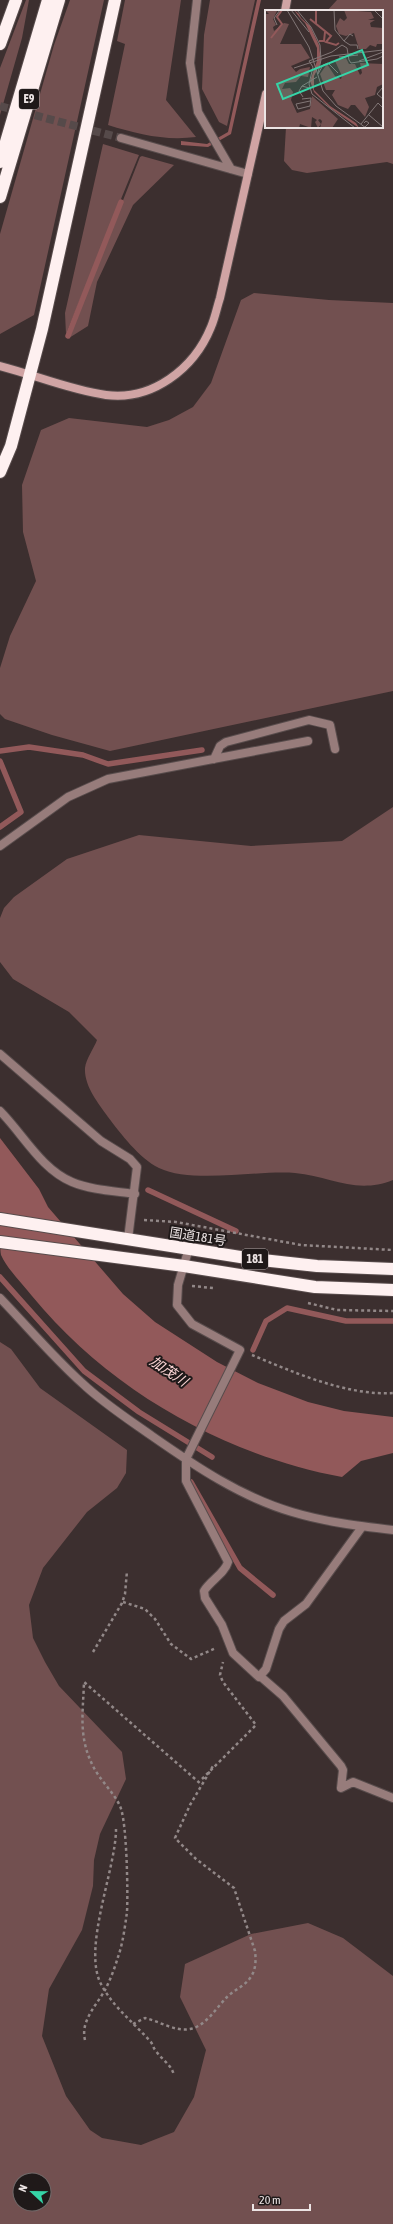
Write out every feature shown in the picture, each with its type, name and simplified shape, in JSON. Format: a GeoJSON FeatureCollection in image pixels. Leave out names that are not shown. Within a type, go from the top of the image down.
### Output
{"type":"FeatureCollection","features":[{"type":"Feature","properties":{"kind":"highway"},"geometry":{"type":"LineString","coordinates":[[0,44],[16,0]]}},
{"type":"Feature","properties":{"kind":"highway","name":"E9"},"geometry":{"type":"LineString","coordinates":[[0,162],[48,0]]}},
{"type":"Feature","properties":{"kind":"highway","name":"E9"},"geometry":{"type":"LineString","coordinates":[[0,197],[59,0]]}},
{"type":"Feature","properties":{"kind":"highway"},"geometry":{"type":"LineString","coordinates":[[0,472],[11,446],[42,330],[115,0]]}},
{"type":"Feature","properties":{"kind":"highway","name":"国道181号"},"geometry":{"type":"LineString","coordinates":[[0,1219],[317,1266],[393,1269]]}},
{"type":"Feature","properties":{"kind":"highway","name":"181"},"geometry":{"type":"LineString","coordinates":[[0,1242],[184,1266],[315,1287],[393,1290]]}},
{"type":"Feature","properties":{"kind":"street"},"geometry":{"type":"LineString","coordinates":[[197,0],[190,63],[198,112],[231,169]]}},
{"type":"Feature","properties":{"kind":"street"},"geometry":{"type":"LineString","coordinates":[[285,10],[287,0]]}},
{"type":"Feature","properties":{"kind":"street"},"geometry":{"type":"LineString","coordinates":[[0,366],[74,388],[107,395],[133,395],[157,387],[176,375],[196,354],[211,328],[220,298],[265,98]]}},
{"type":"Feature","properties":{"kind":"street"},"geometry":{"type":"LineString","coordinates":[[121,138],[248,174]]}},
{"type":"Feature","properties":{"kind":"street"},"geometry":{"type":"LineString","coordinates":[[214,759],[220,746],[226,742],[309,720],[330,725],[335,749]]}},
{"type":"Feature","properties":{"kind":"street"},"geometry":{"type":"LineString","coordinates":[[0,846],[68,797],[108,779],[308,742]]}},
{"type":"Feature","properties":{"kind":"street"},"geometry":{"type":"LineString","coordinates":[[0,1054],[101,1141],[130,1159],[137,1167],[135,1194],[123,1237]]}},
{"type":"Feature","properties":{"kind":"street"},"geometry":{"type":"LineString","coordinates":[[0,1112],[42,1159],[63,1177],[90,1188],[135,1194]]}},
{"type":"Feature","properties":{"kind":"street"},"geometry":{"type":"LineString","coordinates":[[189,1248],[176,1296],[177,1305],[192,1324],[240,1350],[186,1459],[186,1481],[228,1562],[226,1568],[207,1586],[204,1594],[222,1625],[233,1653],[255,1675],[260,1676],[283,1696],[341,1766],[343,1770],[341,1788],[353,1782],[393,1798]]}},
{"type":"Feature","properties":{"kind":"street"},"geometry":{"type":"LineString","coordinates":[[0,1298],[82,1383],[112,1409],[186,1459],[224,1482],[270,1504],[315,1518],[362,1527],[393,1530]]}},
{"type":"Feature","properties":{"kind":"street"},"geometry":{"type":"LineString","coordinates":[[260,1676],[266,1669],[279,1629],[284,1621],[306,1604],[362,1527]]}},
{"type":"Feature","properties":{"kind":"path"},"geometry":{"type":"LineString","coordinates":[[143,1220],[176,1222],[301,1245],[393,1250]]}},
{"type":"Feature","properties":{"kind":"path"},"geometry":{"type":"LineString","coordinates":[[240,1350],[329,1383],[368,1392],[393,1393]]}},
{"type":"Feature","properties":{"kind":"path"},"geometry":{"type":"LineString","coordinates":[[93,1652],[123,1602],[127,1571]]}},
{"type":"Feature","properties":{"kind":"path"},"geometry":{"type":"LineString","coordinates":[[123,1602],[145,1609],[155,1619],[171,1644],[191,1659],[229,1645]]}},
{"type":"Feature","properties":{"kind":"path"},"geometry":{"type":"LineString","coordinates":[[202,1779],[213,1766],[256,1724],[223,1682],[220,1675],[229,1645]]}},
{"type":"Feature","properties":{"kind":"path"},"geometry":{"type":"LineString","coordinates":[[85,2040],[87,2022],[92,2009],[105,1990],[119,1955],[127,1912],[124,1832],[120,1807],[94,1767],[82,1735],[81,1723],[84,1682],[202,1785]]}},
{"type":"Feature","properties":{"kind":"path"},"geometry":{"type":"LineString","coordinates":[[133,2024],[145,2018],[169,2026],[188,2029],[198,2026],[228,1996],[245,1984],[252,1975],[255,1951],[234,1888],[196,1859],[176,1838],[190,1805],[213,1766]]}},
{"type":"Feature","properties":{"kind":"path"},"geometry":{"type":"LineString","coordinates":[[116,1828],[112,1859],[102,1901],[96,1954],[100,1983],[126,2018],[151,2042],[156,2051],[172,2069],[174,2075]]}},
{"type":"Feature","properties":{"kind":"shaded area"},"geometry":{"type":"Polygon","coordinates":[[[26,0],[29,0],[22,38],[0,115],[0,68],[26,0]]]}},
{"type":"Feature","properties":{"kind":"shaded area"},"geometry":{"type":"Polygon","coordinates":[[[70,0],[104,0],[34,315],[0,334],[0,234],[54,45],[70,0]]]}},
{"type":"Feature","properties":{"kind":"shaded area"},"geometry":{"type":"Polygon","coordinates":[[[125,0],[181,0],[166,100],[196,137],[173,138],[151,136],[108,125],[125,44],[117,41],[125,0]]]}},
{"type":"Feature","properties":{"kind":"shaded area"},"geometry":{"type":"Polygon","coordinates":[[[210,0],[255,0],[227,126],[219,122],[202,89],[204,35],[210,0]]]}},
{"type":"Feature","properties":{"kind":"shaded area"},"geometry":{"type":"Polygon","coordinates":[[[337,0],[393,0],[393,164],[387,162],[307,173],[292,170],[284,161],[286,128],[383,128],[383,10],[328,10],[337,0]]]}},
{"type":"Feature","properties":{"kind":"shaded area"},"geometry":{"type":"Polygon","coordinates":[[[103,144],[139,155],[66,334],[65,313],[103,144]]]}},
{"type":"Feature","properties":{"kind":"shaded area"},"geometry":{"type":"Polygon","coordinates":[[[142,156],[174,165],[133,205],[97,282],[88,326],[69,338],[140,157],[142,156]]]}},
{"type":"Feature","properties":{"kind":"shaded area"},"geometry":{"type":"Polygon","coordinates":[[[254,293],[329,300],[393,303],[393,691],[110,751],[52,735],[5,719],[0,714],[0,668],[10,636],[36,581],[23,532],[22,485],[41,430],[69,418],[147,427],[169,420],[193,407],[211,383],[241,300],[254,293]]]}},
{"type":"Feature","properties":{"kind":"shaded area"},"geometry":{"type":"Polygon","coordinates":[[[393,807],[393,1180],[367,1186],[343,1183],[295,1173],[207,1176],[189,1175],[173,1173],[152,1164],[138,1152],[113,1124],[89,1088],[85,1075],[85,1068],[97,1040],[69,1012],[13,979],[0,962],[0,918],[4,908],[14,897],[67,859],[139,835],[251,846],[342,841],[393,807]]]}},
{"type":"Feature","properties":{"kind":"shaded area"},"geometry":{"type":"Polygon","coordinates":[[[0,1342],[11,1349],[40,1388],[127,1450],[126,1473],[117,1488],[87,1512],[43,1568],[29,1605],[33,1638],[45,1662],[59,1686],[122,1752],[126,1779],[100,1834],[94,1860],[93,1886],[82,1930],[49,1989],[42,2036],[66,2096],[90,2130],[102,2138],[141,2145],[174,2132],[194,2097],[206,2050],[180,1997],[185,1964],[251,1934],[308,1923],[343,1938],[393,1976],[393,2224],[0,2224],[0,1342]]]}},
{"type":"Feature","properties":{"kind":"water"},"geometry":{"type":"Polygon","coordinates":[[[257,0],[261,0],[231,134],[208,147],[181,145],[181,141],[207,144],[228,132],[257,0]]]}},
{"type":"Feature","properties":{"kind":"water","name":"加茂川"},"geometry":{"type":"Polygon","coordinates":[[[0,1138],[39,1189],[48,1207],[123,1294],[155,1322],[217,1362],[258,1383],[308,1402],[344,1411],[393,1417],[393,1453],[361,1461],[342,1477],[298,1467],[255,1453],[212,1435],[172,1414],[133,1389],[96,1361],[63,1330],[32,1296],[11,1271],[1,1255],[0,1138]]]}},
{"type":"Feature","properties":{"kind":"waterway"},"geometry":{"type":"LineString","coordinates":[[68,336],[121,202]]}},
{"type":"Feature","properties":{"kind":"waterway"},"geometry":{"type":"LineString","coordinates":[[0,751],[29,747],[83,755],[108,764],[202,750]]}},
{"type":"Feature","properties":{"kind":"waterway"},"geometry":{"type":"LineString","coordinates":[[0,761],[21,812],[0,827]]}},
{"type":"Feature","properties":{"kind":"waterway"},"geometry":{"type":"LineString","coordinates":[[148,1190],[236,1231]]}},
{"type":"Feature","properties":{"kind":"waterway"},"geometry":{"type":"LineString","coordinates":[[0,1277],[84,1371],[139,1412],[212,1457]]}},
{"type":"Feature","properties":{"kind":"waterway"},"geometry":{"type":"LineString","coordinates":[[253,1350],[266,1321],[287,1308],[346,1321],[393,1321]]}},
{"type":"Feature","properties":{"kind":"waterway"},"geometry":{"type":"LineString","coordinates":[[191,1482],[240,1568],[273,1595]]}},
{"type":"Feature","properties":{"kind":"tunnel"},"geometry":{"type":"LineString","coordinates":[[0,106],[121,138]]}}]}
